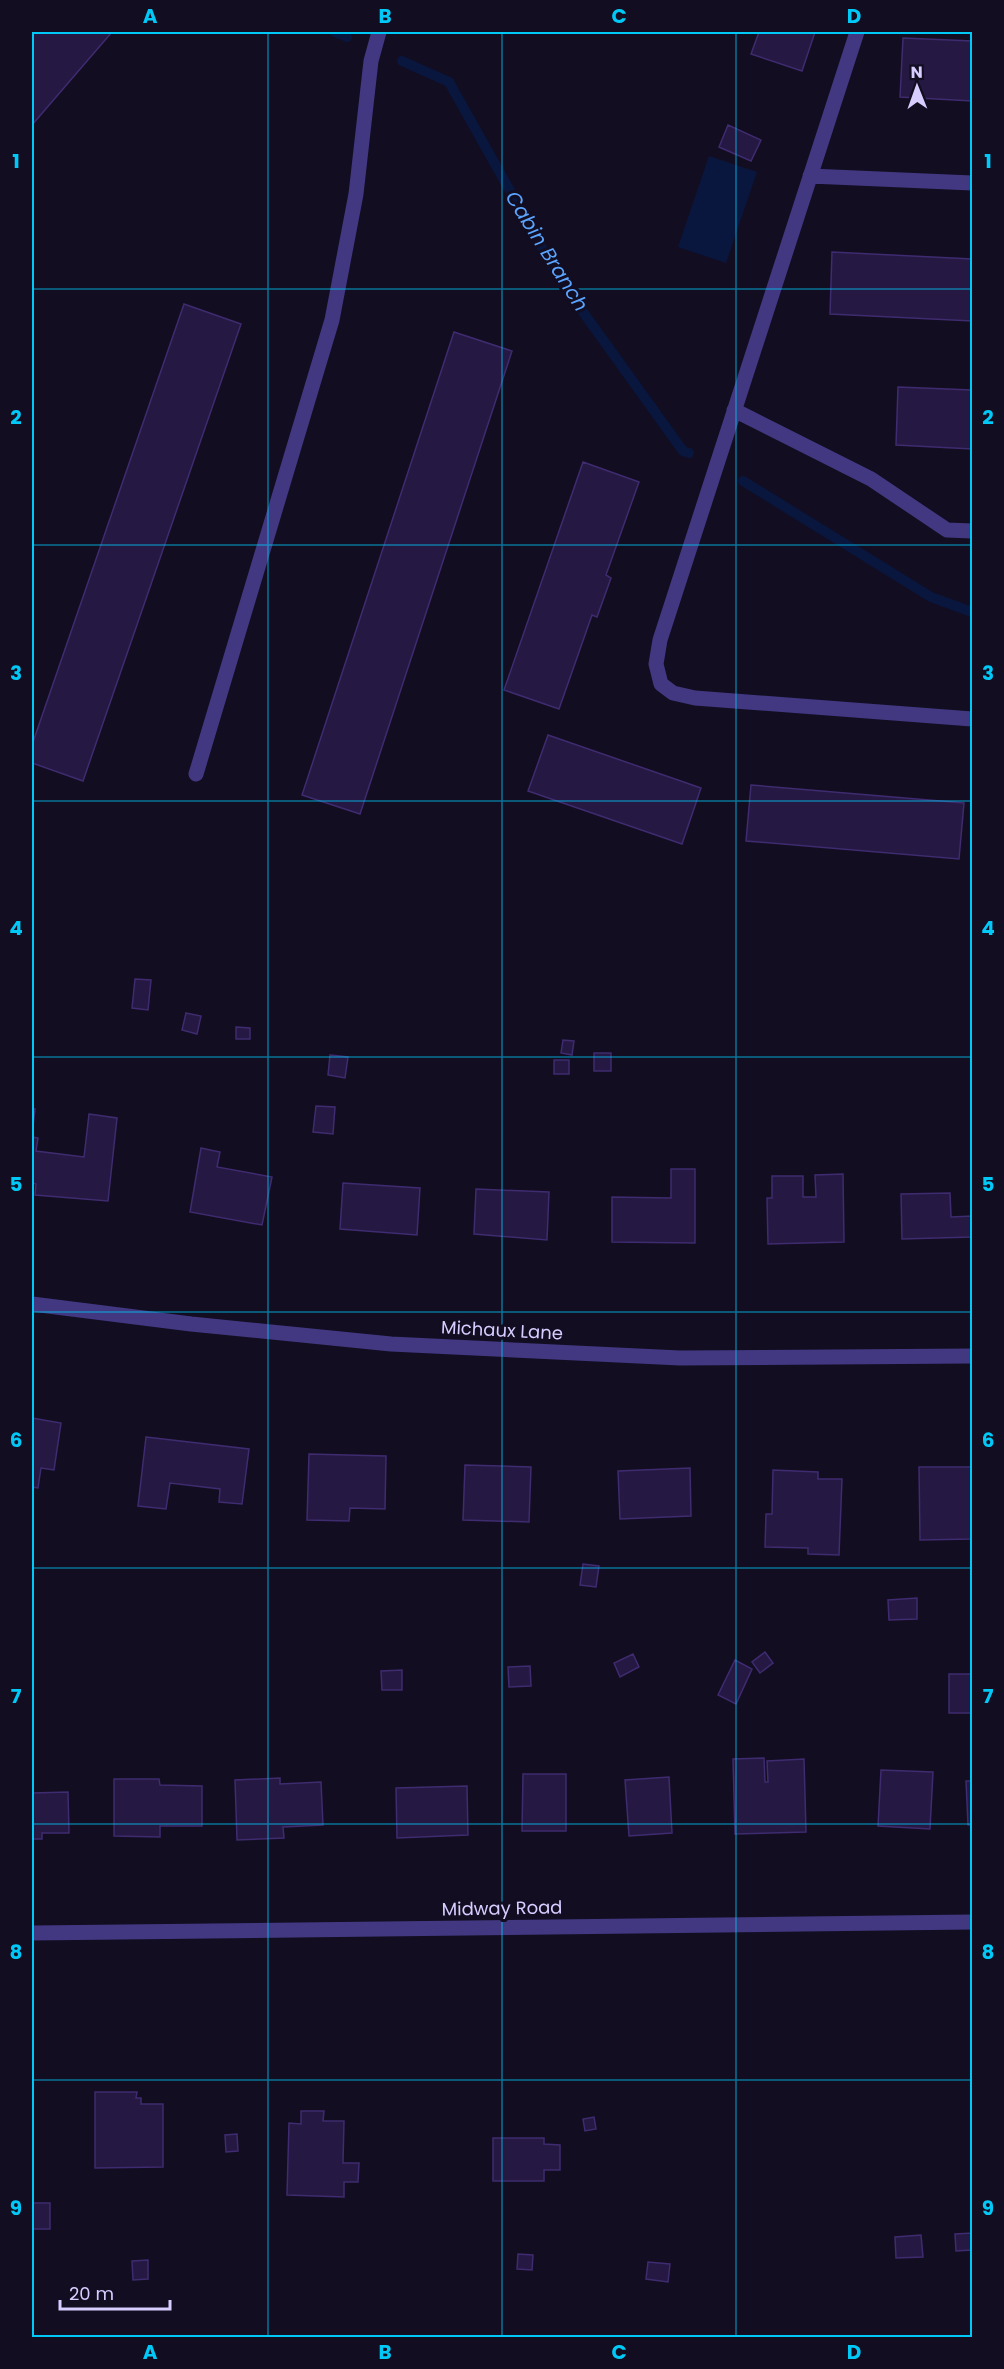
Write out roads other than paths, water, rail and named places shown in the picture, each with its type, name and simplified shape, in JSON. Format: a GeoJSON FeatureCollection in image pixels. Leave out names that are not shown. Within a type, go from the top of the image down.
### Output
{"type":"FeatureCollection","features":[{"type":"Feature","properties":{"kind":"street"},"geometry":{"type":"LineString","coordinates":[[196,774],[332,320],[356,194],[370,61],[379,32]]}},
{"type":"Feature","properties":{"kind":"street"},"geometry":{"type":"LineString","coordinates":[[857,32],[660,640],[656,664],[662,684],[673,693],[695,698],[972,719]]}},
{"type":"Feature","properties":{"kind":"street"},"geometry":{"type":"LineString","coordinates":[[810,176],[972,183]]}},
{"type":"Feature","properties":{"kind":"street"},"geometry":{"type":"LineString","coordinates":[[734,410],[871,479],[948,530],[972,531]]}},
{"type":"Feature","properties":{"kind":"street","name":"Michaux Lane"},"geometry":{"type":"LineString","coordinates":[[32,1304],[192,1324],[391,1344],[680,1358],[972,1356]]}},
{"type":"Feature","properties":{"kind":"street","name":"Midway Road"},"geometry":{"type":"LineString","coordinates":[[32,1933],[972,1922]]}},
{"type":"Feature","properties":{"kind":"water"},"geometry":{"type":"Polygon","coordinates":[[[709,156],[757,172],[726,263],[678,247],[709,156]]]}},
{"type":"Feature","properties":{"kind":"waterway","name":"Cabin Branch"},"geometry":{"type":"LineString","coordinates":[[335,32],[347,37]]}},
{"type":"Feature","properties":{"kind":"waterway","name":"Cabin Branch"},"geometry":{"type":"LineString","coordinates":[[402,61],[449,82],[560,280],[683,451],[689,453]]}},
{"type":"Feature","properties":{"kind":"waterway","name":"Cabin Branch"},"geometry":{"type":"LineString","coordinates":[[743,481],[931,597],[972,612]]}}]}
